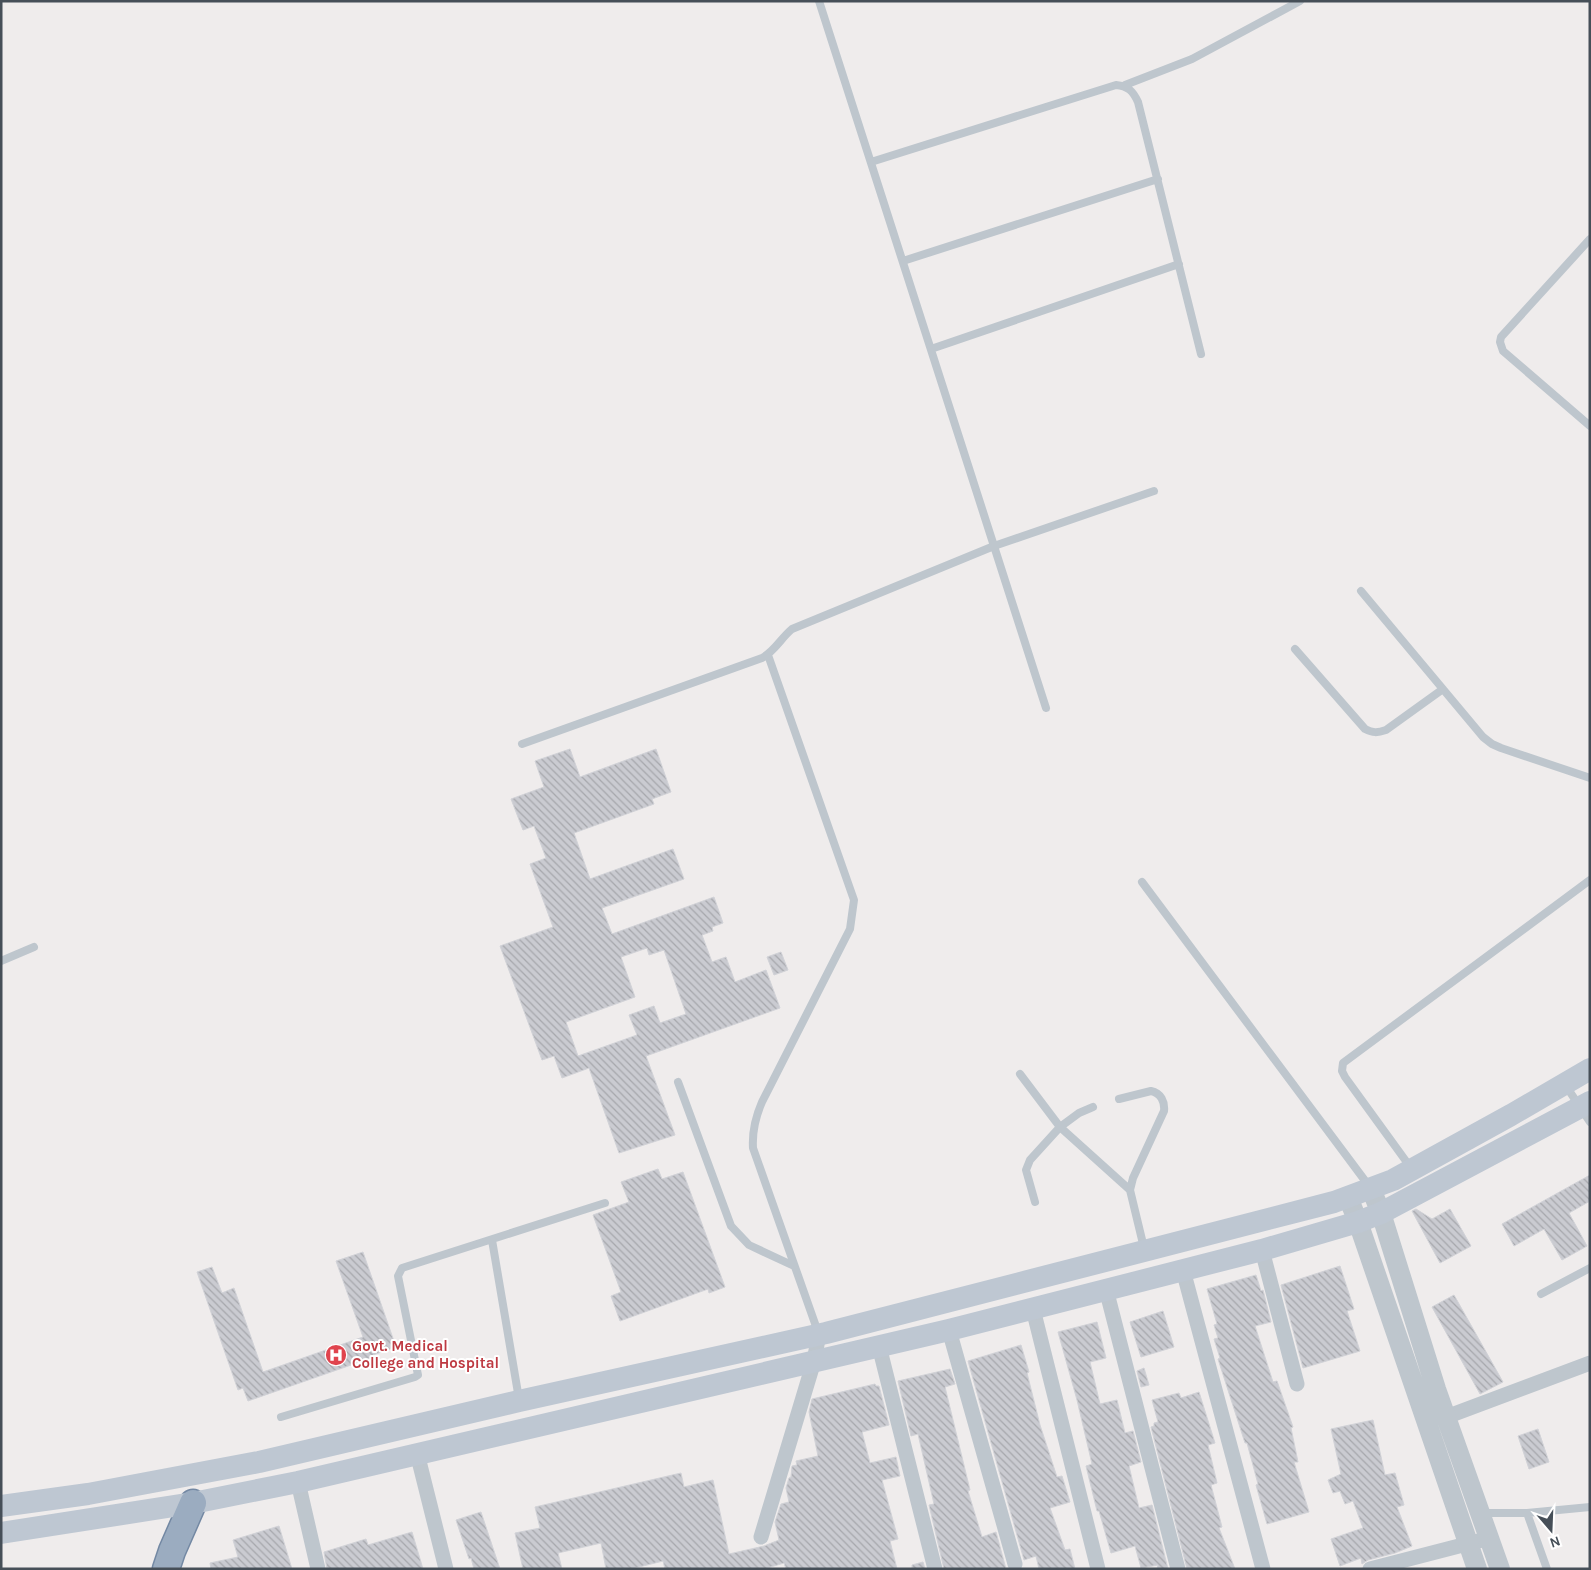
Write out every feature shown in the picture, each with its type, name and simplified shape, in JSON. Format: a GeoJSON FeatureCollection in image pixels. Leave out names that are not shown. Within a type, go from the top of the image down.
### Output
{"type":"FeatureCollection","features":[{"type":"Feature","properties":{"kind":"highway"},"geometry":{"type":"LineString","coordinates":[[166,1569],[193,1503]]}},
{"type":"Feature","properties":{"kind":"main road"},"geometry":{"type":"LineString","coordinates":[[1,1506],[88,1494],[259,1462],[519,1401],[819,1334],[1348,1197],[1371,1189],[1412,1170],[1511,1116],[1590,1069]]}},
{"type":"Feature","properties":{"kind":"main road"},"geometry":{"type":"LineString","coordinates":[[1,1533],[193,1503],[298,1482],[949,1330],[1262,1250],[1358,1222],[1381,1213],[1587,1110]]}},
{"type":"Feature","properties":{"kind":"street"},"geometry":{"type":"LineString","coordinates":[[1371,1189],[1381,1213],[1446,1417],[1500,1569]]}},
{"type":"Feature","properties":{"kind":"street"},"geometry":{"type":"LineString","coordinates":[[1348,1197],[1477,1569]]}},
{"type":"Feature","properties":{"kind":"street"},"geometry":{"type":"LineString","coordinates":[[1262,1250],[1297,1384]]}},
{"type":"Feature","properties":{"kind":"street"},"geometry":{"type":"LineString","coordinates":[[1183,1270],[1263,1569]]}},
{"type":"Feature","properties":{"kind":"street"},"geometry":{"type":"LineString","coordinates":[[1106,1289],[1178,1569]]}},
{"type":"Feature","properties":{"kind":"street"},"geometry":{"type":"LineString","coordinates":[[1033,1309],[1098,1569]]}},
{"type":"Feature","properties":{"kind":"street"},"geometry":{"type":"LineString","coordinates":[[949,1330],[1015,1564]]}},
{"type":"Feature","properties":{"kind":"street"},"geometry":{"type":"LineString","coordinates":[[761,1537],[814,1361],[819,1334]]}},
{"type":"Feature","properties":{"kind":"street"},"geometry":{"type":"LineString","coordinates":[[879,1346],[935,1569]]}},
{"type":"Feature","properties":{"kind":"street"},"geometry":{"type":"LineString","coordinates":[[1446,1417],[1590,1364]]}},
{"type":"Feature","properties":{"kind":"street"},"geometry":{"type":"LineString","coordinates":[[417,1453],[446,1569]]}},
{"type":"Feature","properties":{"kind":"street"},"geometry":{"type":"LineString","coordinates":[[298,1482],[318,1569]]}},
{"type":"Feature","properties":{"kind":"street"},"geometry":{"type":"LineString","coordinates":[[1370,1569],[1490,1538]]}},
{"type":"Feature","properties":{"kind":"lane"},"geometry":{"type":"LineString","coordinates":[[819,1],[1046,708]]}},
{"type":"Feature","properties":{"kind":"lane"},"geometry":{"type":"LineString","coordinates":[[1125,86],[1192,59],[1300,1]]}},
{"type":"Feature","properties":{"kind":"lane"},"geometry":{"type":"LineString","coordinates":[[871,162],[1116,85],[1125,86],[1134,92],[1138,102],[1201,354]]}},
{"type":"Feature","properties":{"kind":"lane"},"geometry":{"type":"LineString","coordinates":[[903,261],[1158,180]]}},
{"type":"Feature","properties":{"kind":"lane"},"geometry":{"type":"LineString","coordinates":[[1590,239],[1501,337],[1500,342],[1503,351],[1590,426]]}},
{"type":"Feature","properties":{"kind":"lane"},"geometry":{"type":"LineString","coordinates":[[931,349],[1179,264]]}},
{"type":"Feature","properties":{"kind":"lane"},"geometry":{"type":"LineString","coordinates":[[522,744],[768,655],[792,629],[994,546],[1154,491]]}},
{"type":"Feature","properties":{"kind":"lane"},"geometry":{"type":"LineString","coordinates":[[1360,591],[1483,737],[1492,744],[1590,778]]}},
{"type":"Feature","properties":{"kind":"lane"},"geometry":{"type":"LineString","coordinates":[[1295,649],[1365,729],[1371,732],[1378,733],[1386,730],[1442,688]]}},
{"type":"Feature","properties":{"kind":"lane"},"geometry":{"type":"LineString","coordinates":[[768,655],[854,900],[850,930],[762,1102],[754,1120],[752,1134],[753,1148],[819,1334]]}},
{"type":"Feature","properties":{"kind":"lane"},"geometry":{"type":"LineString","coordinates":[[1412,1170],[1345,1077],[1342,1071],[1343,1063],[1590,880]]}},
{"type":"Feature","properties":{"kind":"lane"},"geometry":{"type":"LineString","coordinates":[[1142,882],[1371,1189]]}},
{"type":"Feature","properties":{"kind":"lane"},"geometry":{"type":"LineString","coordinates":[[1,961],[34,947]]}},
{"type":"Feature","properties":{"kind":"lane"},"geometry":{"type":"LineString","coordinates":[[1020,1074],[1060,1127],[1130,1190]]}},
{"type":"Feature","properties":{"kind":"lane"},"geometry":{"type":"LineString","coordinates":[[678,1082],[731,1226],[748,1245],[794,1266]]}},
{"type":"Feature","properties":{"kind":"lane"},"geometry":{"type":"LineString","coordinates":[[1565,1084],[1587,1110]]}},
{"type":"Feature","properties":{"kind":"lane"},"geometry":{"type":"LineString","coordinates":[[1119,1099],[1152,1091],[1159,1094],[1164,1106],[1164,1111],[1133,1178],[1130,1190],[1145,1250]]}},
{"type":"Feature","properties":{"kind":"lane"},"geometry":{"type":"LineString","coordinates":[[1035,1202],[1026,1170],[1027,1165],[1060,1127],[1080,1113],[1093,1107]]}},
{"type":"Feature","properties":{"kind":"lane"},"geometry":{"type":"LineString","coordinates":[[280,1417],[415,1378],[418,1375],[398,1276],[402,1268],[605,1203]]}},
{"type":"Feature","properties":{"kind":"lane"},"geometry":{"type":"LineString","coordinates":[[492,1240],[519,1401]]}},
{"type":"Feature","properties":{"kind":"lane"},"geometry":{"type":"LineString","coordinates":[[1541,1294],[1590,1268]]}},
{"type":"Feature","properties":{"kind":"lane"},"geometry":{"type":"LineString","coordinates":[[1481,1513],[1527,1513],[1590,1507]]}},
{"type":"Feature","properties":{"kind":"lane"},"geometry":{"type":"LineString","coordinates":[[1527,1513],[1547,1569]]}},
{"type":"Feature","properties":{"kind":"building"},"geometry":{"type":"Polygon","coordinates":[[[570,749],[580,777],[656,749],[671,792],[652,799],[654,804],[574,833],[590,879],[673,849],[684,879],[602,908],[612,934],[714,897],[723,923],[712,927],[713,931],[702,935],[712,962],[726,957],[735,982],[766,970],[780,1008],[646,1056],[675,1135],[619,1153],[589,1068],[562,1078],[554,1056],[542,1060],[500,946],[553,927],[530,864],[546,858],[534,826],[523,830],[511,799],[544,787],[535,761],[570,749]],[[647,948],[621,957],[635,997],[566,1022],[578,1056],[637,1035],[629,1015],[654,1006],[660,1023],[686,1014],[664,950],[649,955],[647,948]]]}},
{"type":"Feature","properties":{"kind":"building"},"geometry":{"type":"Polygon","coordinates":[[[781,952],[788,970],[774,975],[767,957],[781,952]]]}},
{"type":"Feature","properties":{"kind":"building"},"geometry":{"type":"Polygon","coordinates":[[[658,1169],[662,1179],[683,1172],[725,1287],[709,1293],[708,1289],[620,1321],[611,1296],[621,1292],[593,1215],[629,1202],[621,1182],[658,1169]]]}},
{"type":"Feature","properties":{"kind":"building"},"geometry":{"type":"Polygon","coordinates":[[[1590,1175],[1590,1201],[1569,1213],[1587,1246],[1562,1260],[1544,1229],[1514,1246],[1502,1224],[1590,1175]]]}},
{"type":"Feature","properties":{"kind":"building"},"geometry":{"type":"Polygon","coordinates":[[[1416,1209],[1432,1219],[1450,1209],[1471,1246],[1440,1263],[1412,1211],[1416,1209]]]}},
{"type":"Feature","properties":{"kind":"building"},"geometry":{"type":"Polygon","coordinates":[[[363,1252],[396,1347],[373,1355],[374,1357],[248,1401],[243,1388],[238,1390],[197,1272],[212,1267],[222,1293],[234,1288],[263,1372],[363,1337],[336,1261],[363,1252]]]}},
{"type":"Feature","properties":{"kind":"building"},"geometry":{"type":"Polygon","coordinates":[[[1340,1266],[1354,1309],[1347,1311],[1360,1351],[1303,1368],[1281,1285],[1340,1266]]]}},
{"type":"Feature","properties":{"kind":"building"},"geometry":{"type":"Polygon","coordinates":[[[1256,1275],[1261,1291],[1263,1290],[1271,1322],[1255,1326],[1273,1382],[1277,1381],[1293,1427],[1291,1428],[1298,1462],[1294,1462],[1309,1512],[1267,1524],[1247,1443],[1245,1443],[1218,1359],[1220,1358],[1214,1339],[1218,1338],[1214,1325],[1217,1324],[1207,1289],[1256,1275]]]}},
{"type":"Feature","properties":{"kind":"building"},"geometry":{"type":"Polygon","coordinates":[[[1454,1295],[1503,1382],[1480,1394],[1432,1307],[1454,1295]]]}},
{"type":"Feature","properties":{"kind":"building"},"geometry":{"type":"Polygon","coordinates":[[[1163,1311],[1174,1347],[1141,1357],[1130,1322],[1163,1311]]]}},
{"type":"Feature","properties":{"kind":"building"},"geometry":{"type":"Polygon","coordinates":[[[1097,1322],[1106,1358],[1090,1362],[1100,1404],[1117,1400],[1125,1433],[1133,1431],[1141,1462],[1129,1466],[1139,1508],[1152,1505],[1168,1569],[1157,1569],[1158,1565],[1141,1568],[1135,1546],[1111,1553],[1099,1511],[1097,1511],[1086,1466],[1092,1464],[1058,1332],[1097,1322]]]}},
{"type":"Feature","properties":{"kind":"building"},"geometry":{"type":"Polygon","coordinates":[[[1021,1345],[1029,1372],[1027,1373],[1040,1425],[1057,1477],[1062,1476],[1070,1502],[1050,1508],[1065,1550],[1070,1549],[1075,1569],[1039,1569],[1036,1556],[1024,1560],[968,1361],[1021,1345]]]}},
{"type":"Feature","properties":{"kind":"building"},"geometry":{"type":"Polygon","coordinates":[[[1144,1368],[1149,1385],[1141,1387],[1137,1371],[1144,1368]]]}},
{"type":"Feature","properties":{"kind":"building"},"geometry":{"type":"Polygon","coordinates":[[[950,1369],[955,1384],[945,1387],[970,1490],[968,1491],[982,1537],[996,1532],[1006,1569],[944,1569],[929,1505],[934,1504],[918,1434],[911,1436],[898,1381],[950,1369]]]}},
{"type":"Feature","properties":{"kind":"building"},"geometry":{"type":"Polygon","coordinates":[[[875,1384],[879,1386],[889,1425],[862,1432],[870,1463],[896,1457],[900,1476],[882,1480],[898,1539],[890,1541],[897,1569],[786,1569],[784,1563],[764,1569],[665,1569],[663,1561],[631,1569],[606,1569],[601,1543],[558,1553],[562,1569],[523,1569],[515,1533],[540,1528],[535,1507],[681,1473],[684,1487],[713,1480],[729,1554],[764,1546],[779,1540],[775,1522],[781,1504],[789,1502],[786,1488],[791,1477],[792,1466],[797,1465],[796,1461],[818,1456],[809,1412],[812,1399],[875,1384]]]}},
{"type":"Feature","properties":{"kind":"building"},"geometry":{"type":"Polygon","coordinates":[[[1199,1392],[1215,1443],[1208,1445],[1217,1483],[1211,1485],[1222,1527],[1219,1528],[1235,1569],[1187,1569],[1151,1427],[1154,1426],[1154,1423],[1158,1422],[1152,1400],[1179,1393],[1181,1398],[1199,1392]]]}},
{"type":"Feature","properties":{"kind":"building"},"geometry":{"type":"Polygon","coordinates":[[[1373,1420],[1385,1475],[1395,1473],[1404,1505],[1397,1507],[1412,1546],[1395,1553],[1368,1560],[1362,1564],[1361,1558],[1340,1566],[1331,1539],[1363,1528],[1353,1501],[1345,1504],[1340,1491],[1333,1493],[1328,1480],[1341,1474],[1331,1429],[1373,1420]]]}},
{"type":"Feature","properties":{"kind":"building"},"geometry":{"type":"Polygon","coordinates":[[[1538,1429],[1549,1462],[1529,1469],[1518,1436],[1538,1429]]]}},
{"type":"Feature","properties":{"kind":"building"},"geometry":{"type":"Polygon","coordinates":[[[481,1512],[500,1569],[474,1569],[456,1520],[481,1512]]]}},
{"type":"Feature","properties":{"kind":"building"},"geometry":{"type":"Polygon","coordinates":[[[279,1526],[292,1569],[211,1569],[210,1563],[238,1557],[233,1540],[279,1526]]]}},
{"type":"Feature","properties":{"kind":"building"},"geometry":{"type":"Polygon","coordinates":[[[412,1532],[423,1569],[327,1569],[324,1552],[366,1539],[368,1545],[412,1532]]]}},
{"type":"Feature","properties":{"kind":"building"},"geometry":{"type":"Polygon","coordinates":[[[923,1562],[925,1569],[912,1569],[912,1565],[923,1562]]]}},
{"type":"Feature","properties":{"kind":"place","name":"Govt. Medical College and Hospital"},"geometry":{"type":"Point","coordinates":[336,1355]}}]}
